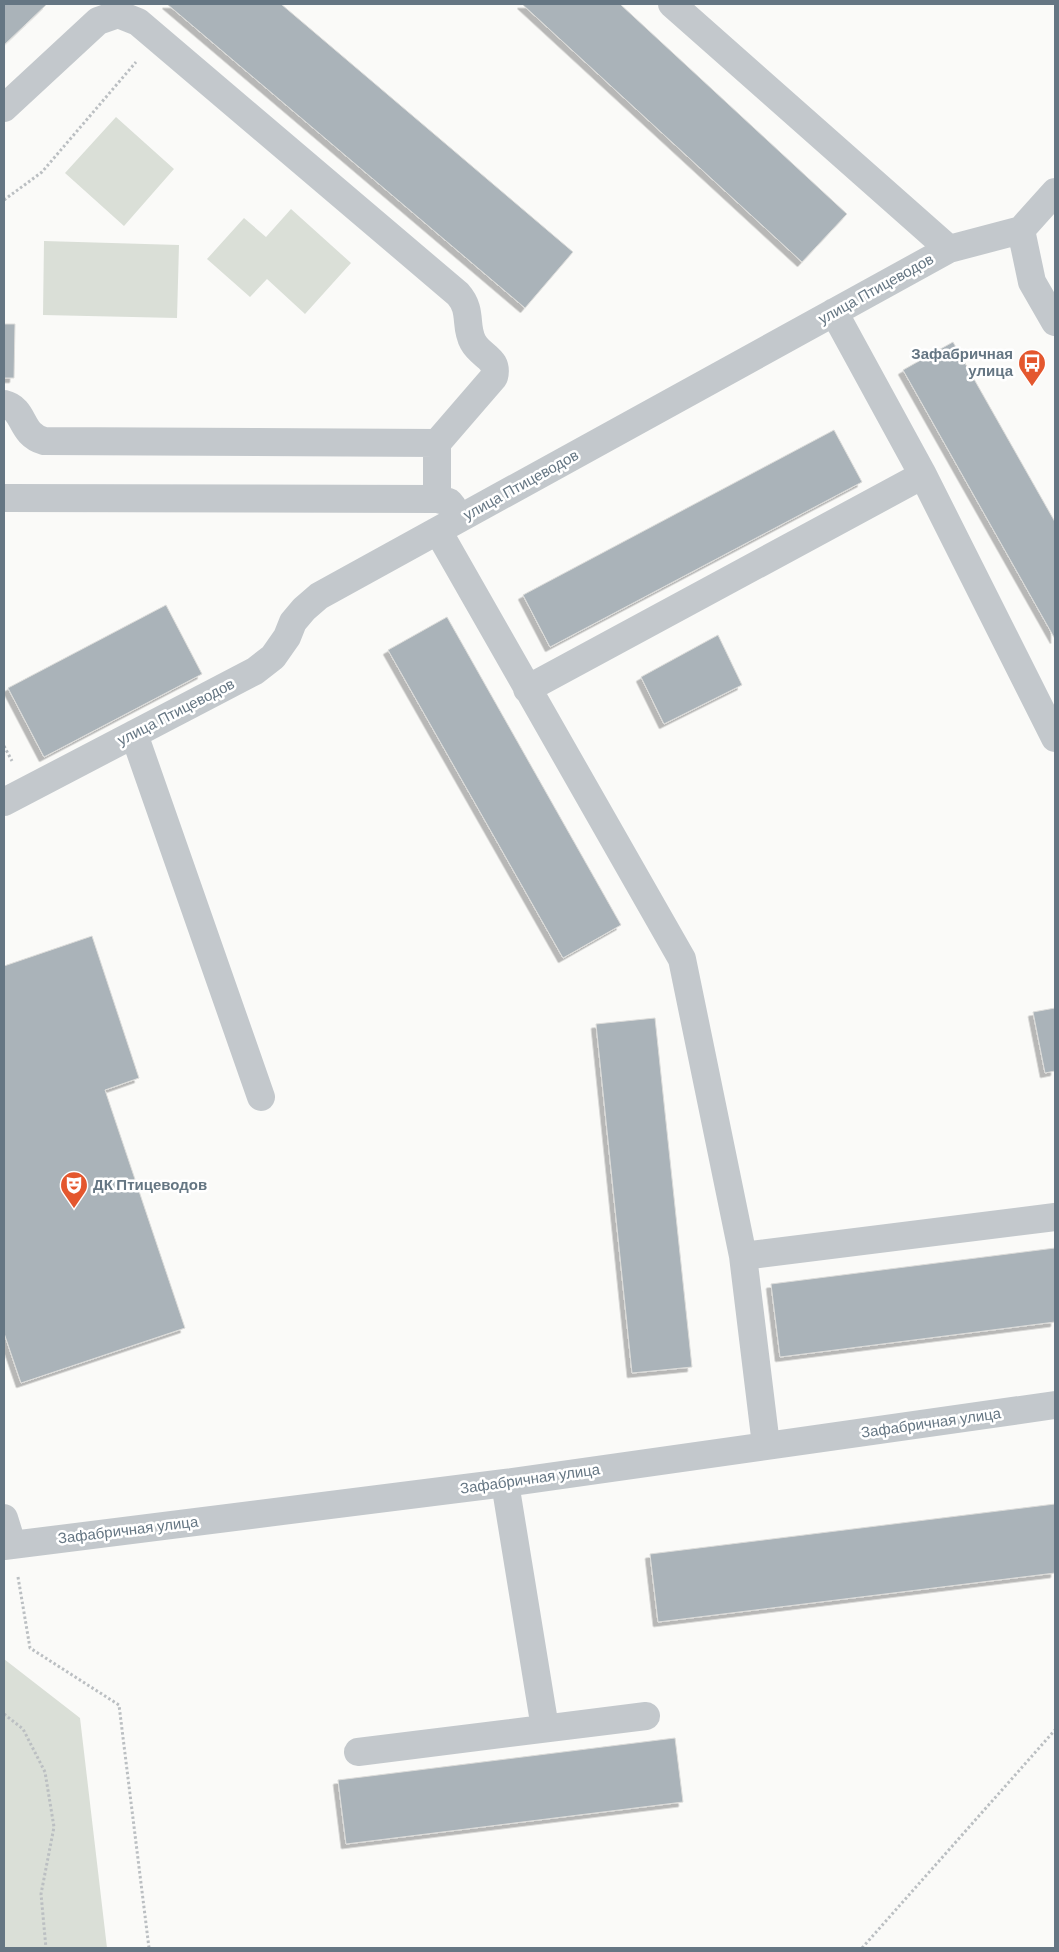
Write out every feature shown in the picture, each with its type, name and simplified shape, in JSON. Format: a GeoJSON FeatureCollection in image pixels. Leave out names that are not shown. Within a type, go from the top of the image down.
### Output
{"type":"FeatureCollection","features":[{"type":"Feature","properties":{"kind":"street"},"geometry":{"type":"LineString","coordinates":[[672,4],[949,249]]}},
{"type":"Feature","properties":{"kind":"street"},"geometry":{"type":"LineString","coordinates":[[4,108],[98,21],[118,14],[138,22],[458,294],[465,302],[473,342],[493,363],[496,369],[494,377],[437,444],[437,499]]}},
{"type":"Feature","properties":{"kind":"street"},"geometry":{"type":"LineString","coordinates":[[1055,192],[1020,230],[1032,282],[1055,322]]}},
{"type":"Feature","properties":{"kind":"street","name":"улица Птицеводов"},"geometry":{"type":"LineString","coordinates":[[4,802],[255,672],[273,657],[293,622],[319,596],[949,249],[1020,230]]}},
{"type":"Feature","properties":{"kind":"street"},"geometry":{"type":"LineString","coordinates":[[834,312],[922,475],[1055,738]]}},
{"type":"Feature","properties":{"kind":"street"},"geometry":{"type":"LineString","coordinates":[[4,404],[11,406],[17,412],[29,433],[35,438],[44,440],[437,444]]}},
{"type":"Feature","properties":{"kind":"street"},"geometry":{"type":"LineString","coordinates":[[527,689],[922,475]]}},
{"type":"Feature","properties":{"kind":"street"},"geometry":{"type":"LineString","coordinates":[[4,498],[437,499],[449,502],[462,518]]}},
{"type":"Feature","properties":{"kind":"street"},"geometry":{"type":"LineString","coordinates":[[438,531],[682,959],[743,1256],[766,1445]]}},
{"type":"Feature","properties":{"kind":"street"},"geometry":{"type":"LineString","coordinates":[[134,734],[262,1097]]}},
{"type":"Feature","properties":{"kind":"street"},"geometry":{"type":"LineString","coordinates":[[743,1256],[1055,1217]]}},
{"type":"Feature","properties":{"kind":"street","name":"Зафабричная улица"},"geometry":{"type":"LineString","coordinates":[[8,1545],[505,1483],[1055,1405]]}},
{"type":"Feature","properties":{"kind":"street"},"geometry":{"type":"LineString","coordinates":[[505,1483],[545,1728]]}},
{"type":"Feature","properties":{"kind":"street"},"geometry":{"type":"LineString","coordinates":[[4,1518],[8,1545]]}},
{"type":"Feature","properties":{"kind":"street"},"geometry":{"type":"LineString","coordinates":[[358,1752],[646,1716]]}},
{"type":"Feature","properties":{"kind":"path"},"geometry":{"type":"LineString","coordinates":[[4,200],[42,172],[157,38]]}},
{"type":"Feature","properties":{"kind":"path"},"geometry":{"type":"LineString","coordinates":[[8,1545],[30,1648],[119,1705],[149,1948]]}},
{"type":"Feature","properties":{"kind":"path"},"geometry":{"type":"LineString","coordinates":[[4,1714],[23,1729],[45,1772],[54,1827],[42,1894],[46,1948]]}},
{"type":"Feature","properties":{"kind":"path"},"geometry":{"type":"LineString","coordinates":[[862,1948],[1055,1730]]}},
{"type":"Feature","properties":{"kind":"shaded area"},"geometry":{"type":"Polygon","coordinates":[[[116,117],[174,169],[124,226],[65,173],[116,117]]]}},
{"type":"Feature","properties":{"kind":"shaded area"},"geometry":{"type":"Polygon","coordinates":[[[291,209],[351,263],[305,314],[267,279],[250,297],[207,259],[244,218],[266,237],[291,209]]]}},
{"type":"Feature","properties":{"kind":"shaded area"},"geometry":{"type":"Polygon","coordinates":[[[44,241],[179,245],[177,318],[43,315],[44,241]]]}},
{"type":"Feature","properties":{"kind":"shaded area"},"geometry":{"type":"Polygon","coordinates":[[[4,1659],[80,1718],[107,1948],[4,1948],[4,1659]]]}},
{"type":"Feature","properties":{"kind":"building"},"geometry":{"type":"Polygon","coordinates":[[[4,4],[47,4],[4,45],[4,4]]]}},
{"type":"Feature","properties":{"kind":"building"},"geometry":{"type":"Polygon","coordinates":[[[167,4],[281,4],[573,252],[525,308],[167,4]]]}},
{"type":"Feature","properties":{"kind":"building"},"geometry":{"type":"Polygon","coordinates":[[[522,4],[620,4],[847,214],[802,262],[522,4]]]}},
{"type":"Feature","properties":{"kind":"building"},"geometry":{"type":"Polygon","coordinates":[[[4,324],[15,324],[14,378],[4,378],[4,324]]]}},
{"type":"Feature","properties":{"kind":"building"},"geometry":{"type":"Polygon","coordinates":[[[953,342],[1055,522],[1055,639],[903,370],[953,342]]]}},
{"type":"Feature","properties":{"kind":"building"},"geometry":{"type":"Polygon","coordinates":[[[834,430],[862,482],[550,647],[523,595],[834,430]]]}},
{"type":"Feature","properties":{"kind":"building"},"geometry":{"type":"Polygon","coordinates":[[[166,605],[202,674],[44,757],[8,688],[166,605]]]}},
{"type":"Feature","properties":{"kind":"building"},"geometry":{"type":"Polygon","coordinates":[[[447,617],[621,925],[563,958],[388,650],[447,617]]]}},
{"type":"Feature","properties":{"kind":"building"},"geometry":{"type":"Polygon","coordinates":[[[718,635],[742,685],[664,724],[641,677],[718,635]]]}},
{"type":"Feature","properties":{"kind":"building","name":"ДК Птицеводов"},"geometry":{"type":"Polygon","coordinates":[[[92,936],[139,1078],[105,1090],[185,1328],[21,1383],[4,1333],[4,966],[92,936]]]}},
{"type":"Feature","properties":{"kind":"building"},"geometry":{"type":"Polygon","coordinates":[[[1055,1008],[1055,1071],[1045,1073],[1033,1012],[1055,1008]]]}},
{"type":"Feature","properties":{"kind":"building"},"geometry":{"type":"Polygon","coordinates":[[[655,1018],[692,1367],[632,1373],[596,1024],[655,1018]]]}},
{"type":"Feature","properties":{"kind":"building"},"geometry":{"type":"Polygon","coordinates":[[[1055,1248],[1055,1322],[780,1357],[771,1284],[1055,1248]]]}},
{"type":"Feature","properties":{"kind":"building"},"geometry":{"type":"Polygon","coordinates":[[[1055,1504],[1055,1573],[658,1622],[650,1554],[1055,1504]]]}},
{"type":"Feature","properties":{"kind":"building"},"geometry":{"type":"Polygon","coordinates":[[[675,1738],[683,1802],[346,1844],[338,1780],[675,1738]]]}},
{"type":"Feature","properties":{"kind":"place","name":"Зафабричная улица"},"geometry":{"type":"Point","coordinates":[1032,387]}},
{"type":"Feature","properties":{"kind":"place","name":"ДК Птицеводов"},"geometry":{"type":"Point","coordinates":[74,1209]}}]}
